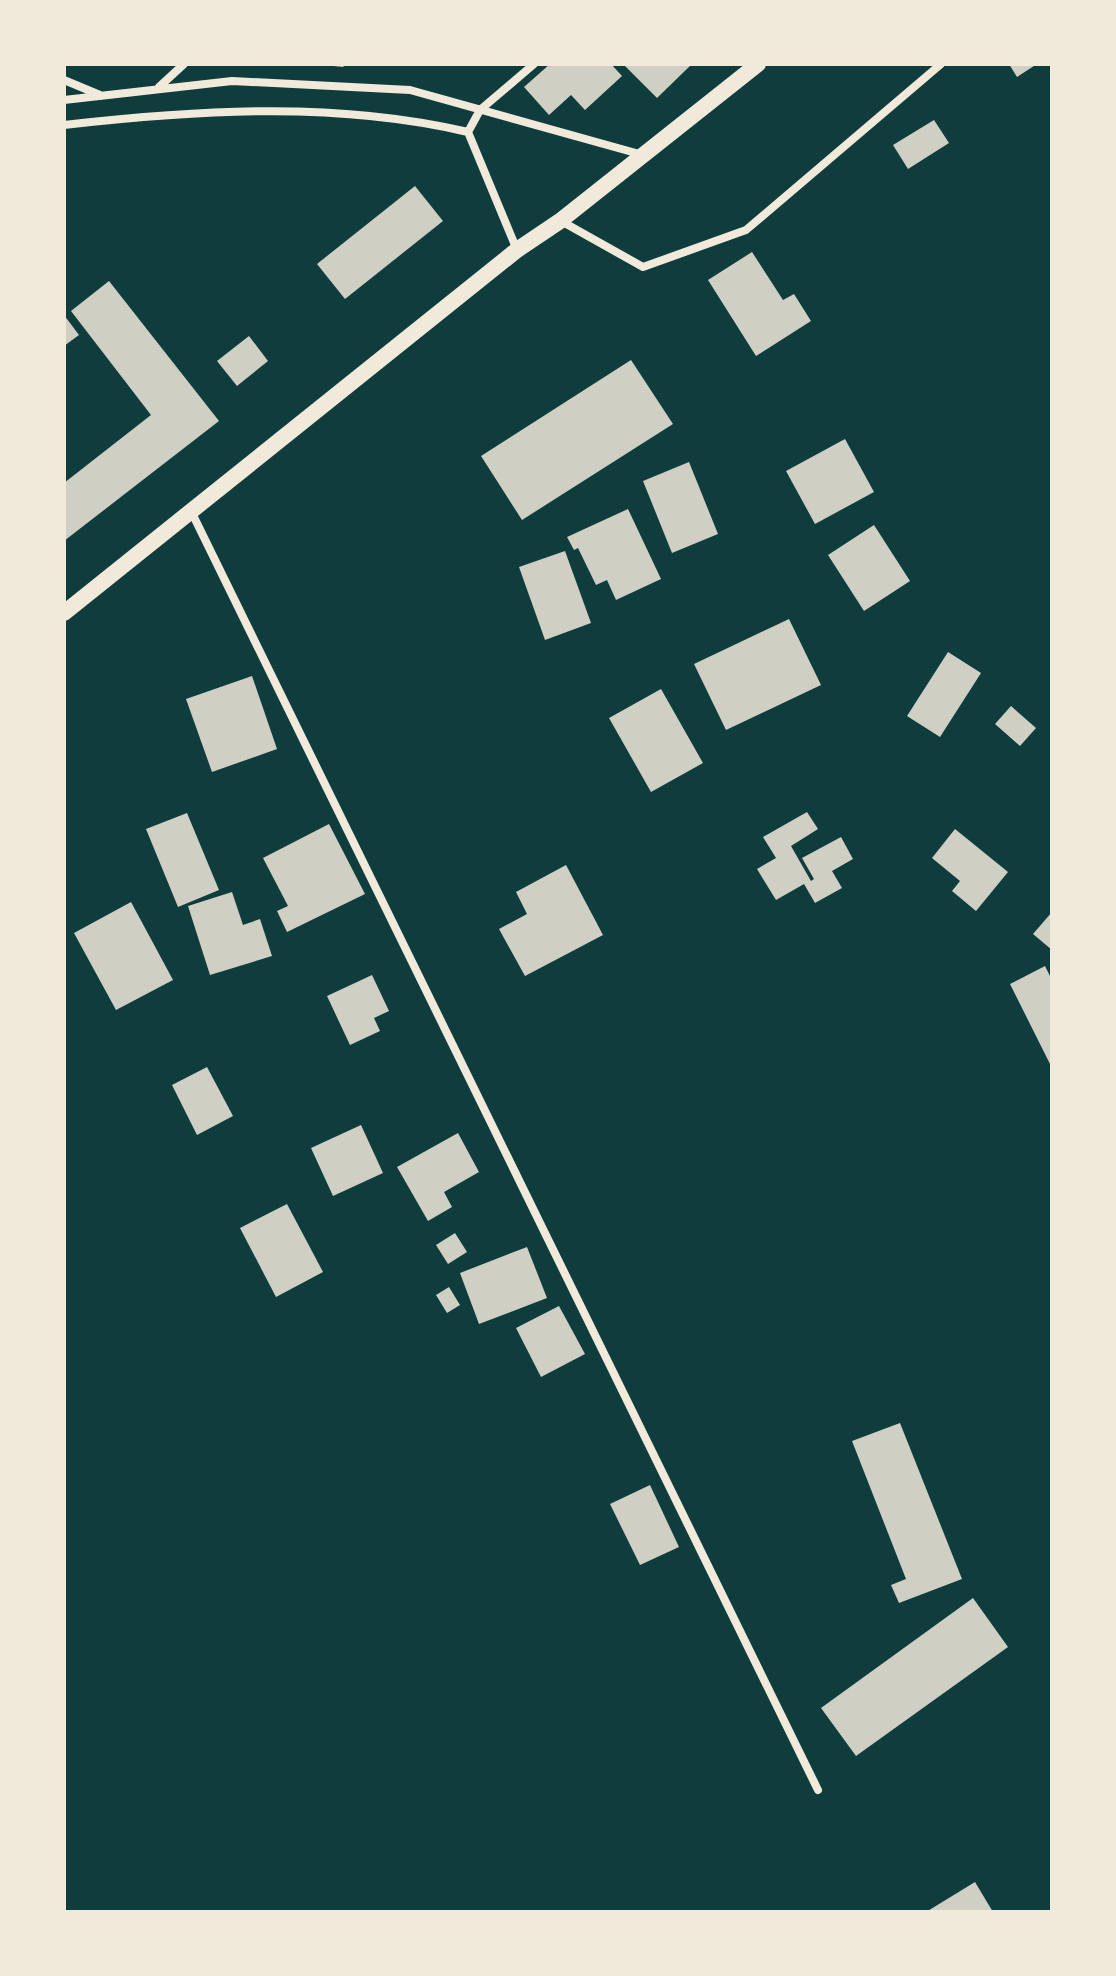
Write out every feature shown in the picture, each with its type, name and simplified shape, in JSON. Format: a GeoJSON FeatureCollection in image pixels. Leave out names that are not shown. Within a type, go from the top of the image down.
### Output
{"type":"FeatureCollection","features":[{"type":"Feature","properties":{"kind":"main road"},"geometry":{"type":"LineString","coordinates":[[64,613],[517,250],[560,221],[758,64]]}},
{"type":"Feature","properties":{"kind":"street"},"geometry":{"type":"LineString","coordinates":[[159,87],[184,64]]}},
{"type":"Feature","properties":{"kind":"street"},"geometry":{"type":"LineString","coordinates":[[468,132],[480,110],[534,64]]}},
{"type":"Feature","properties":{"kind":"street"},"geometry":{"type":"LineString","coordinates":[[560,221],[643,267],[746,230],[941,64]]}},
{"type":"Feature","properties":{"kind":"street"},"geometry":{"type":"LineString","coordinates":[[64,80],[103,96]]}},
{"type":"Feature","properties":{"kind":"street"},"geometry":{"type":"LineString","coordinates":[[64,100],[232,81],[410,90],[644,155]]}},
{"type":"Feature","properties":{"kind":"street"},"geometry":{"type":"LineString","coordinates":[[64,125],[280,109],[420,121],[468,132]]}},
{"type":"Feature","properties":{"kind":"street"},"geometry":{"type":"LineString","coordinates":[[468,132],[517,250]]}},
{"type":"Feature","properties":{"kind":"street"},"geometry":{"type":"LineString","coordinates":[[191,510],[818,1790]]}},
{"type":"Feature","properties":{"kind":"building"},"geometry":{"type":"Polygon","coordinates":[[[315,64],[346,64],[343,67],[315,64]]]}},
{"type":"Feature","properties":{"kind":"building"},"geometry":{"type":"Polygon","coordinates":[[[550,64],[611,64],[622,76],[585,110],[571,95],[549,115],[524,87],[550,64]]]}},
{"type":"Feature","properties":{"kind":"building"},"geometry":{"type":"Polygon","coordinates":[[[623,64],[692,64],[657,98],[623,64]]]}},
{"type":"Feature","properties":{"kind":"building"},"geometry":{"type":"Polygon","coordinates":[[[1009,64],[1037,64],[1017,77],[1009,64]]]}},
{"type":"Feature","properties":{"kind":"building"},"geometry":{"type":"Polygon","coordinates":[[[934,120],[949,143],[908,169],[893,145],[934,120]]]}},
{"type":"Feature","properties":{"kind":"building"},"geometry":{"type":"Polygon","coordinates":[[[415,186],[443,221],[345,299],[317,264],[415,186]]]}},
{"type":"Feature","properties":{"kind":"building"},"geometry":{"type":"Polygon","coordinates":[[[752,252],[783,300],[794,294],[811,321],[756,356],[708,280],[752,252]]]}},
{"type":"Feature","properties":{"kind":"building"},"geometry":{"type":"Polygon","coordinates":[[[109,281],[219,421],[64,541],[64,483],[151,415],[71,311],[109,281]]]}},
{"type":"Feature","properties":{"kind":"building"},"geometry":{"type":"Polygon","coordinates":[[[64,315],[79,335],[64,346],[64,315]]]}},
{"type":"Feature","properties":{"kind":"building"},"geometry":{"type":"Polygon","coordinates":[[[249,336],[268,361],[237,386],[217,361],[249,336]]]}},
{"type":"Feature","properties":{"kind":"building"},"geometry":{"type":"Polygon","coordinates":[[[631,360],[673,424],[522,520],[481,456],[631,360]]]}},
{"type":"Feature","properties":{"kind":"building"},"geometry":{"type":"Polygon","coordinates":[[[845,439],[874,492],[815,524],[786,471],[845,439]]]}},
{"type":"Feature","properties":{"kind":"building"},"geometry":{"type":"Polygon","coordinates":[[[689,462],[718,534],[672,553],[643,481],[689,462]]]}},
{"type":"Feature","properties":{"kind":"building"},"geometry":{"type":"Polygon","coordinates":[[[628,509],[661,579],[616,600],[607,580],[596,585],[578,548],[574,550],[567,537],[628,509]]]}},
{"type":"Feature","properties":{"kind":"building"},"geometry":{"type":"Polygon","coordinates":[[[874,525],[910,581],[864,611],[828,555],[874,525]]]}},
{"type":"Feature","properties":{"kind":"building"},"geometry":{"type":"Polygon","coordinates":[[[565,551],[591,623],[545,640],[519,567],[565,551]]]}},
{"type":"Feature","properties":{"kind":"building"},"geometry":{"type":"Polygon","coordinates":[[[789,619],[821,685],[726,730],[694,664],[789,619]]]}},
{"type":"Feature","properties":{"kind":"building"},"geometry":{"type":"Polygon","coordinates":[[[948,652],[981,673],[940,737],[907,716],[948,652]]]}},
{"type":"Feature","properties":{"kind":"building"},"geometry":{"type":"Polygon","coordinates":[[[252,676],[277,749],[212,772],[186,699],[252,676]]]}},
{"type":"Feature","properties":{"kind":"building"},"geometry":{"type":"Polygon","coordinates":[[[661,689],[703,763],[651,792],[609,718],[661,689]]]}},
{"type":"Feature","properties":{"kind":"building"},"geometry":{"type":"Polygon","coordinates":[[[1011,706],[1036,728],[1020,746],[995,724],[1011,706]]]}},
{"type":"Feature","properties":{"kind":"building"},"geometry":{"type":"Polygon","coordinates":[[[807,812],[818,829],[791,846],[811,881],[814,879],[802,858],[841,837],[853,859],[832,871],[842,888],[815,903],[804,884],[776,900],[757,869],[776,858],[763,837],[807,812]]]}},
{"type":"Feature","properties":{"kind":"building"},"geometry":{"type":"Polygon","coordinates":[[[187,813],[219,890],[178,907],[146,829],[187,813]]]}},
{"type":"Feature","properties":{"kind":"building"},"geometry":{"type":"Polygon","coordinates":[[[329,824],[365,894],[287,932],[277,911],[288,906],[263,858],[329,824]]]}},
{"type":"Feature","properties":{"kind":"building"},"geometry":{"type":"Polygon","coordinates":[[[955,829],[1008,872],[976,911],[952,891],[960,881],[932,858],[955,829]]]}},
{"type":"Feature","properties":{"kind":"building"},"geometry":{"type":"Polygon","coordinates":[[[566,865],[603,935],[525,976],[499,929],[527,914],[516,892],[566,865]]]}},
{"type":"Feature","properties":{"kind":"building"},"geometry":{"type":"Polygon","coordinates":[[[232,892],[243,925],[260,919],[272,956],[210,975],[188,906],[232,892]]]}},
{"type":"Feature","properties":{"kind":"building"},"geometry":{"type":"Polygon","coordinates":[[[131,902],[173,980],[116,1010],[74,933],[131,902]]]}},
{"type":"Feature","properties":{"kind":"building"},"geometry":{"type":"Polygon","coordinates":[[[1052,912],[1052,950],[1033,934],[1052,912]]]}},
{"type":"Feature","properties":{"kind":"building"},"geometry":{"type":"Polygon","coordinates":[[[1045,966],[1052,980],[1052,1068],[1010,984],[1045,966]]]}},
{"type":"Feature","properties":{"kind":"building"},"geometry":{"type":"Polygon","coordinates":[[[372,975],[389,1011],[374,1018],[380,1031],[350,1045],[327,996],[372,975]]]}},
{"type":"Feature","properties":{"kind":"building"},"geometry":{"type":"Polygon","coordinates":[[[207,1067],[233,1116],[197,1135],[172,1085],[207,1067]]]}},
{"type":"Feature","properties":{"kind":"building"},"geometry":{"type":"Polygon","coordinates":[[[361,1125],[383,1173],[333,1196],[311,1148],[361,1125]]]}},
{"type":"Feature","properties":{"kind":"building"},"geometry":{"type":"Polygon","coordinates":[[[458,1133],[479,1172],[444,1192],[452,1207],[428,1221],[397,1167],[458,1133]]]}},
{"type":"Feature","properties":{"kind":"building"},"geometry":{"type":"Polygon","coordinates":[[[287,1204],[323,1272],[276,1297],[240,1228],[287,1204]]]}},
{"type":"Feature","properties":{"kind":"building"},"geometry":{"type":"Polygon","coordinates":[[[455,1233],[467,1252],[448,1264],[436,1245],[455,1233]]]}},
{"type":"Feature","properties":{"kind":"building"},"geometry":{"type":"Polygon","coordinates":[[[527,1247],[547,1298],[479,1324],[460,1273],[527,1247]]]}},
{"type":"Feature","properties":{"kind":"building"},"geometry":{"type":"Polygon","coordinates":[[[449,1287],[460,1305],[447,1313],[436,1295],[449,1287]]]}},
{"type":"Feature","properties":{"kind":"building"},"geometry":{"type":"Polygon","coordinates":[[[559,1306],[585,1354],[541,1377],[516,1328],[559,1306]]]}},
{"type":"Feature","properties":{"kind":"building"},"geometry":{"type":"Polygon","coordinates":[[[900,1423],[962,1579],[899,1603],[891,1585],[906,1579],[852,1441],[900,1423]]]}},
{"type":"Feature","properties":{"kind":"building"},"geometry":{"type":"Polygon","coordinates":[[[650,1485],[679,1547],[640,1565],[610,1504],[650,1485]]]}},
{"type":"Feature","properties":{"kind":"building"},"geometry":{"type":"Polygon","coordinates":[[[973,1598],[1008,1647],[856,1756],[821,1708],[973,1598]]]}},
{"type":"Feature","properties":{"kind":"building"},"geometry":{"type":"Polygon","coordinates":[[[975,1882],[993,1912],[926,1912],[975,1882]]]}}]}
